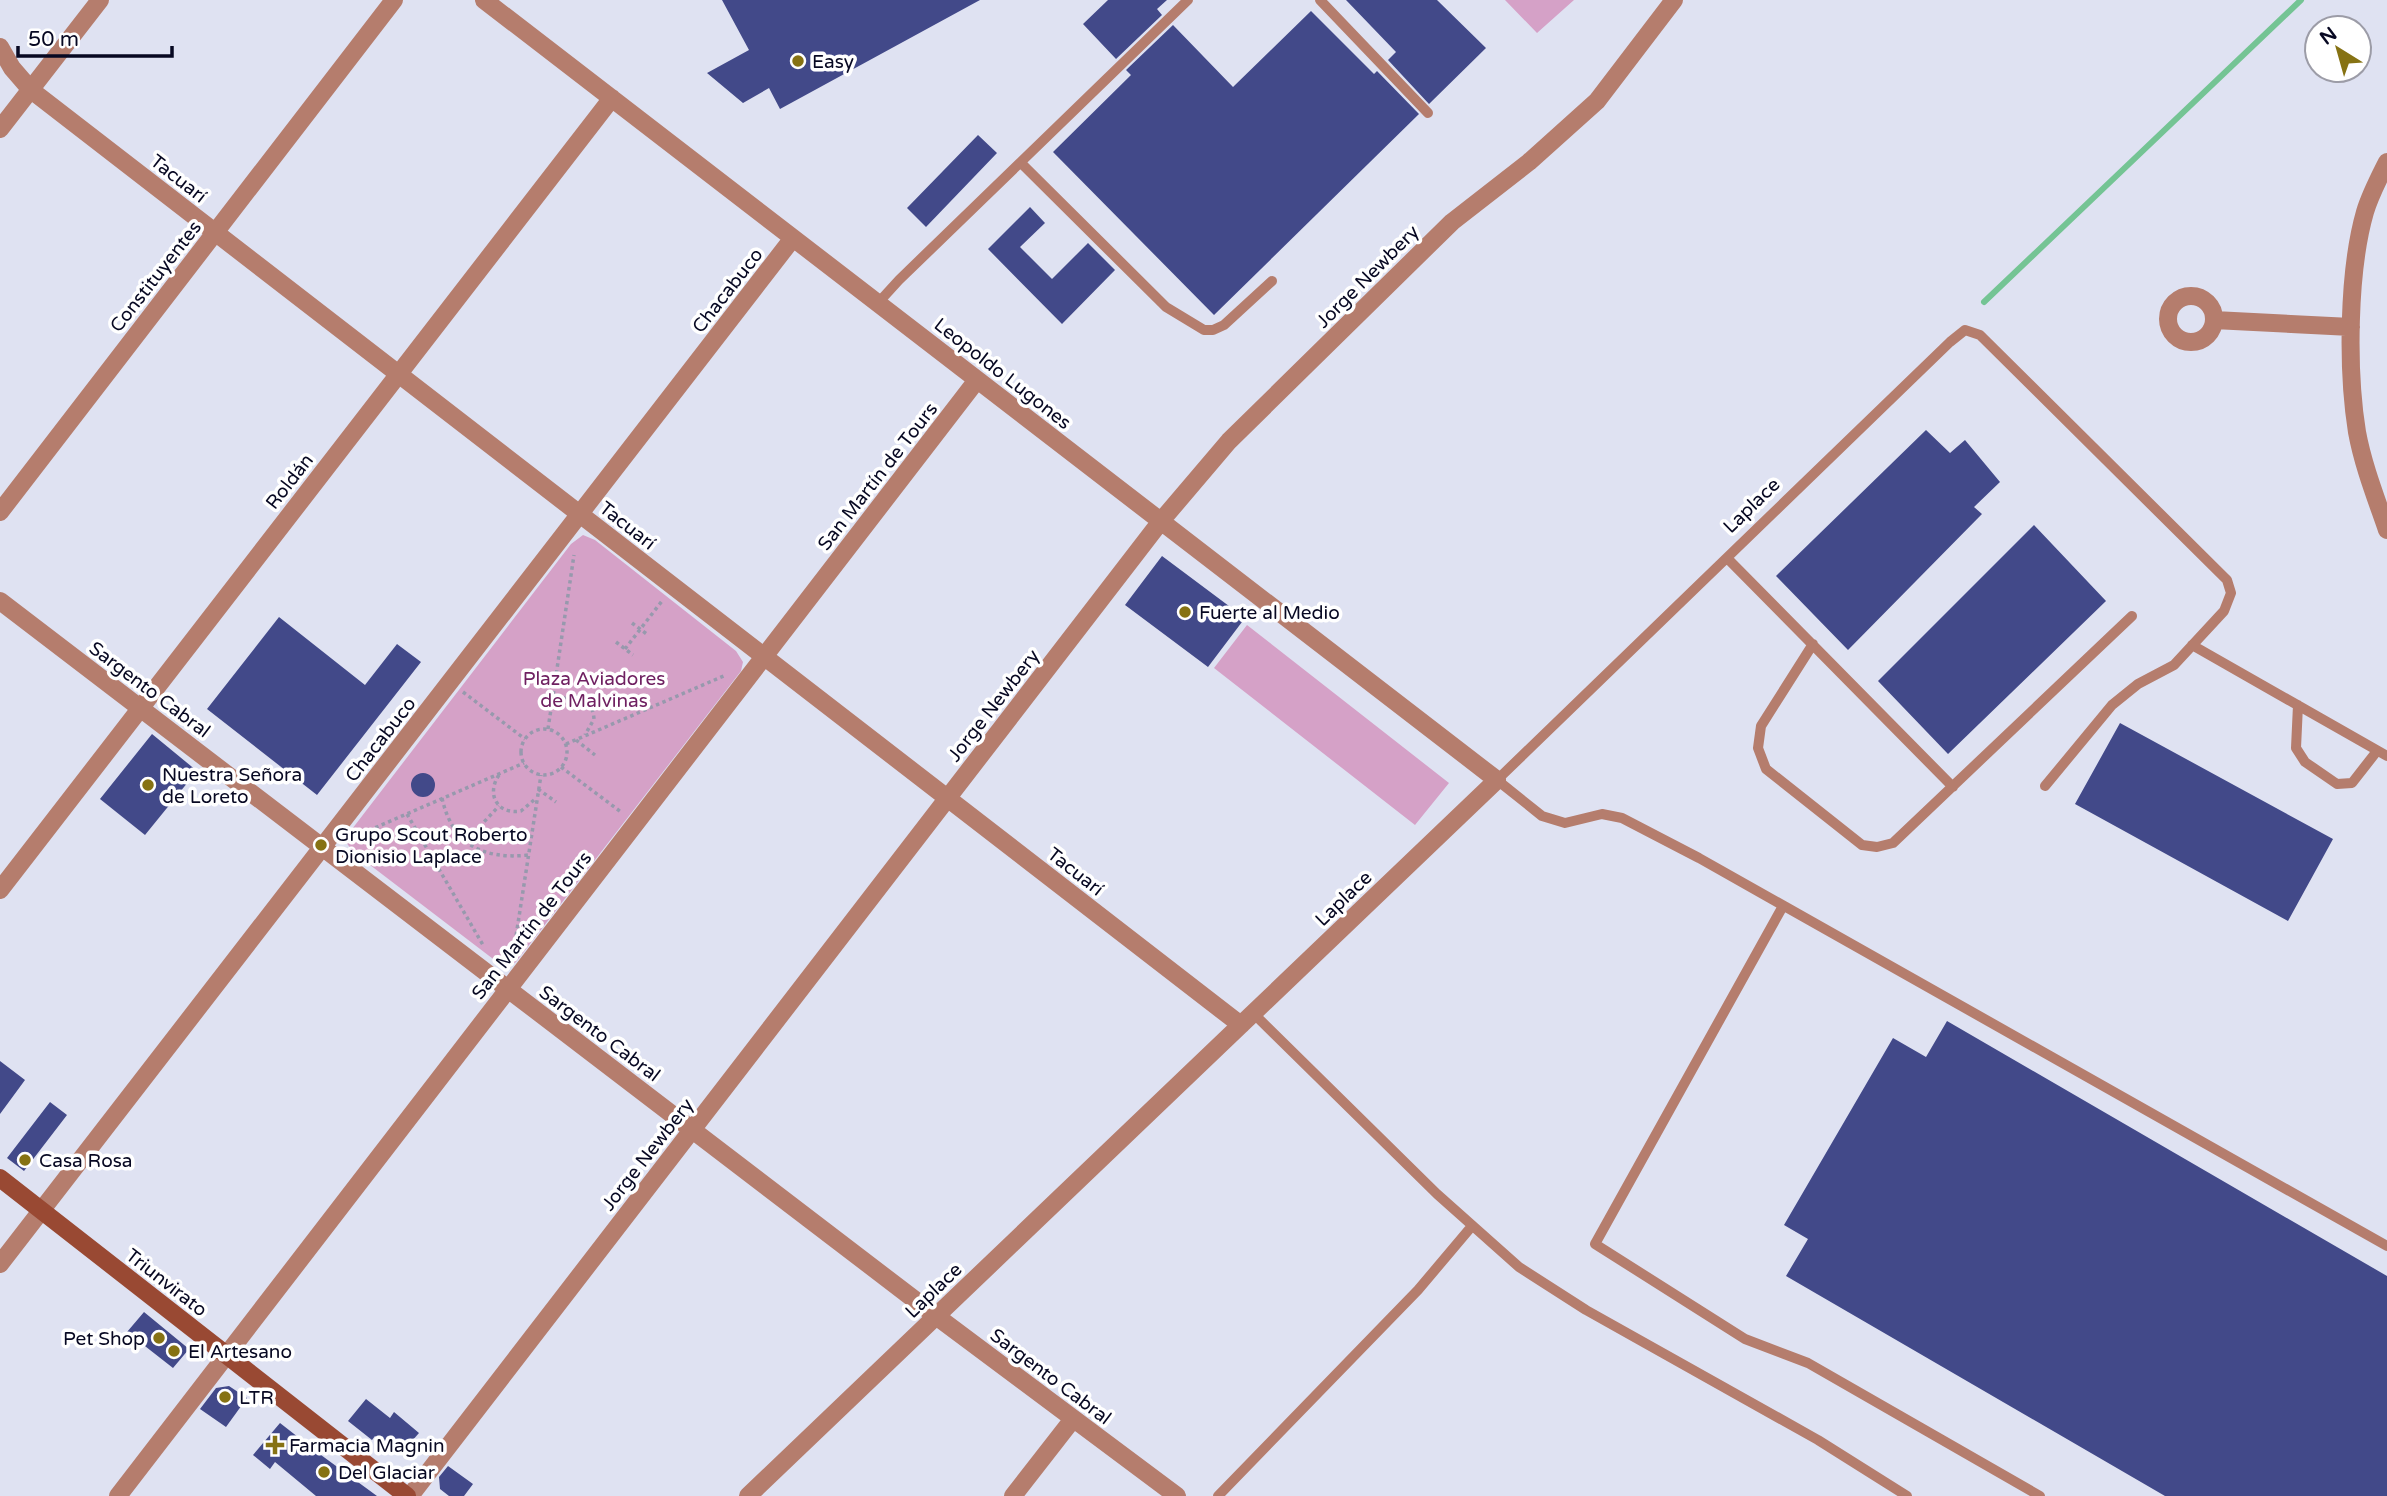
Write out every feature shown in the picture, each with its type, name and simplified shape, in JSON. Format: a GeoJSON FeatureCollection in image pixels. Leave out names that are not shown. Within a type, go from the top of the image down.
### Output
{"type":"FeatureCollection","features":[{"type":"Feature","properties":{"kind":"street"},"geometry":{"type":"LineString","coordinates":[[0,130],[100,0]]}},
{"type":"Feature","properties":{"kind":"street","name":"Constituyentes"},"geometry":{"type":"LineString","coordinates":[[0,512],[394,0]]}},
{"type":"Feature","properties":{"kind":"street","name":"Leopoldo Lugones"},"geometry":{"type":"LineString","coordinates":[[484,0],[1497,780]]}},
{"type":"Feature","properties":{"kind":"street","name":"Jorge Newbery"},"geometry":{"type":"LineString","coordinates":[[409,1496],[1161,521],[1229,441],[1452,222],[1528,162],[1597,101],[1674,0]]}},
{"type":"Feature","properties":{"kind":"street","name":"Tacuarí"},"geometry":{"type":"LineString","coordinates":[[0,47],[12,68],[31,90],[764,658],[1247,1019]]}},
{"type":"Feature","properties":{"kind":"street","name":"Roldán"},"geometry":{"type":"LineString","coordinates":[[0,890],[612,98]]}},
{"type":"Feature","properties":{"kind":"street"},"geometry":{"type":"LineString","coordinates":[[2387,162],[2366,210],[2357,252],[2351,327],[2357,431],[2365,466],[2387,530]]}},
{"type":"Feature","properties":{"kind":"street","name":"Chacabuco"},"geometry":{"type":"LineString","coordinates":[[0,1265],[793,238]]}},
{"type":"Feature","properties":{"kind":"street"},"geometry":{"type":"LineString","coordinates":[[2214,320],[2351,327]]}},
{"type":"Feature","properties":{"kind":"street","name":"San Martín de Tours"},"geometry":{"type":"LineString","coordinates":[[118,1496],[978,380]]}},
{"type":"Feature","properties":{"kind":"street","name":"Sargento Cabral"},"geometry":{"type":"LineString","coordinates":[[0,601],[936,1316],[1177,1496]]}},
{"type":"Feature","properties":{"kind":"street","name":"Laplace"},"geometry":{"type":"LineString","coordinates":[[748,1496],[1497,780]]}},
{"type":"Feature","properties":{"kind":"street","name":"Triunvirato"},"geometry":{"type":"LineString","coordinates":[[0,1178],[409,1496]]}},
{"type":"Feature","properties":{"kind":"street"},"geometry":{"type":"LineString","coordinates":[[1013,1496],[1073,1419]]}},
{"type":"Feature","properties":{"kind":"lane"},"geometry":{"type":"LineString","coordinates":[[878,303],[1188,0]]}},
{"type":"Feature","properties":{"kind":"lane"},"geometry":{"type":"LineString","coordinates":[[1320,0],[1428,113]]}},
{"type":"Feature","properties":{"kind":"lane"},"geometry":{"type":"LineString","coordinates":[[1021,163],[1166,307],[1204,330],[1213,330],[1224,325],[1272,281]]}},
{"type":"Feature","properties":{"kind":"lane","name":"Laplace"},"geometry":{"type":"LineString","coordinates":[[1497,780],[1965,330],[1980,335],[2227,580],[2231,593],[2224,611],[2192,645]]}},
{"type":"Feature","properties":{"kind":"lane"},"geometry":{"type":"LineString","coordinates":[[1727,558],[1953,787]]}},
{"type":"Feature","properties":{"kind":"lane"},"geometry":{"type":"LineString","coordinates":[[1813,644],[1761,726],[1758,748],[1766,769],[1863,845],[1877,847],[1893,843],[2132,616]]}},
{"type":"Feature","properties":{"kind":"lane"},"geometry":{"type":"LineString","coordinates":[[2045,786],[2112,705],[2138,684],[2174,665],[2192,645],[2298,705],[2382,753],[2353,783],[2337,784],[2305,762],[2296,748],[2298,705]]}},
{"type":"Feature","properties":{"kind":"lane"},"geometry":{"type":"LineString","coordinates":[[1497,780],[1542,816],[1565,823],[1602,814],[1622,818],[2387,1247]]}},
{"type":"Feature","properties":{"kind":"lane"},"geometry":{"type":"LineString","coordinates":[[1783,906],[1595,1244],[1745,1339],[1808,1363],[2040,1496]]}},
{"type":"Feature","properties":{"kind":"lane"},"geometry":{"type":"LineString","coordinates":[[1247,1019],[1519,1267],[1586,1310],[1818,1440],[1907,1496]]}},
{"type":"Feature","properties":{"kind":"lane"},"geometry":{"type":"LineString","coordinates":[[1218,1496],[1418,1290],[1472,1226]]}},
{"type":"Feature","properties":{"kind":"path"},"geometry":{"type":"LineString","coordinates":[[548,729],[574,553]]}},
{"type":"Feature","properties":{"kind":"path"},"geometry":{"type":"LineString","coordinates":[[625,649],[673,587]]}},
{"type":"Feature","properties":{"kind":"path"},"geometry":{"type":"LineString","coordinates":[[632,622],[648,635]]}},
{"type":"Feature","properties":{"kind":"path"},"geometry":{"type":"LineString","coordinates":[[615,642],[633,655]]}},
{"type":"Feature","properties":{"kind":"path"},"geometry":{"type":"LineString","coordinates":[[566,744],[764,658]]}},
{"type":"Feature","properties":{"kind":"path"},"geometry":{"type":"LineString","coordinates":[[450,682],[525,739]]}},
{"type":"Feature","properties":{"kind":"path"},"geometry":{"type":"LineString","coordinates":[[551,709],[568,696],[581,697],[587,701],[594,719],[584,737]]}},
{"type":"Feature","properties":{"kind":"path"},"geometry":{"type":"LineString","coordinates":[[548,729],[557,733],[566,744],[567,754],[561,767],[553,773],[541,775],[524,763],[521,748],[525,739],[533,732],[548,729]]}},
{"type":"Feature","properties":{"kind":"path"},"geometry":{"type":"LineString","coordinates":[[576,740],[595,755]]}},
{"type":"Feature","properties":{"kind":"path"},"geometry":{"type":"LineString","coordinates":[[324,848],[524,763]]}},
{"type":"Feature","properties":{"kind":"path"},"geometry":{"type":"LineString","coordinates":[[561,767],[636,824]]}},
{"type":"Feature","properties":{"kind":"path"},"geometry":{"type":"LineString","coordinates":[[500,773],[492,791],[499,806],[508,812],[521,811],[536,797]]}},
{"type":"Feature","properties":{"kind":"path"},"geometry":{"type":"LineString","coordinates":[[514,949],[541,775]]}},
{"type":"Feature","properties":{"kind":"path"},"geometry":{"type":"LineString","coordinates":[[538,788],[556,802]]}},
{"type":"Feature","properties":{"kind":"path"},"geometry":{"type":"LineString","coordinates":[[442,798],[449,820],[465,842],[477,850],[498,856],[527,855]]}},
{"type":"Feature","properties":{"kind":"path"},"geometry":{"type":"LineString","coordinates":[[465,842],[499,806]]}},
{"type":"Feature","properties":{"kind":"path"},"geometry":{"type":"LineString","coordinates":[[407,814],[488,954]]}},
{"type":"Feature","properties":{"kind":"green space"},"geometry":{"type":"Polygon","coordinates":[[[1505,0],[1574,0],[1537,33],[1505,0]]]}},
{"type":"Feature","properties":{"kind":"green space","name":"Plaza Aviadores de Malvinas"},"geometry":{"type":"Polygon","coordinates":[[[583,535],[595,540],[736,651],[743,662],[741,671],[516,962],[508,967],[501,965],[353,852],[346,842],[349,833],[571,544],[583,535]]]}},
{"type":"Feature","properties":{"kind":"green space"},"geometry":{"type":"Polygon","coordinates":[[[1247,625],[1449,783],[1415,825],[1214,668],[1247,625]]]}},
{"type":"Feature","properties":{"kind":"building","name":"Easy"},"geometry":{"type":"Polygon","coordinates":[[[722,0],[980,0],[780,109],[769,88],[743,103],[707,73],[749,50],[722,0]]]}},
{"type":"Feature","properties":{"kind":"building"},"geometry":{"type":"Polygon","coordinates":[[[1108,0],[1167,0],[1157,9],[1162,15],[1116,59],[1083,24],[1108,0]]]}},
{"type":"Feature","properties":{"kind":"building"},"geometry":{"type":"Polygon","coordinates":[[[1346,0],[1437,0],[1486,48],[1429,104],[1388,60],[1396,52],[1346,0]]]}},
{"type":"Feature","properties":{"kind":"building"},"geometry":{"type":"Polygon","coordinates":[[[1311,11],[1374,74],[1377,71],[1419,114],[1214,315],[1053,152],[1131,75],[1126,70],[1173,25],[1233,87],[1311,11]]]}},
{"type":"Feature","properties":{"kind":"building"},"geometry":{"type":"Polygon","coordinates":[[[978,135],[997,153],[926,227],[907,208],[978,135]]]}},
{"type":"Feature","properties":{"kind":"building"},"geometry":{"type":"Polygon","coordinates":[[[1030,207],[1045,223],[1020,247],[1052,279],[1088,243],[1115,270],[1062,324],[988,249],[1030,207]]]}},
{"type":"Feature","properties":{"kind":"building"},"geometry":{"type":"Polygon","coordinates":[[[1926,430],[1950,453],[1965,440],[2000,482],[1974,507],[1982,514],[1848,650],[1776,576],[1926,430]]]}},
{"type":"Feature","properties":{"kind":"building"},"geometry":{"type":"Polygon","coordinates":[[[2034,525],[2106,601],[1948,754],[1878,681],[2034,525]]]}},
{"type":"Feature","properties":{"kind":"building","name":"Fuerte al Medio"},"geometry":{"type":"Polygon","coordinates":[[[1162,556],[1245,618],[1208,667],[1125,605],[1162,556]]]}},
{"type":"Feature","properties":{"kind":"building"},"geometry":{"type":"Polygon","coordinates":[[[279,617],[365,685],[397,644],[421,662],[317,795],[207,709],[279,617]]]}},
{"type":"Feature","properties":{"kind":"building"},"geometry":{"type":"Polygon","coordinates":[[[2120,723],[2333,839],[2288,921],[2075,804],[2120,723]]]}},
{"type":"Feature","properties":{"kind":"building","name":"Nuestra Señora de Loreto"},"geometry":{"type":"Polygon","coordinates":[[[152,734],[197,771],[145,835],[100,799],[152,734]]]}},
{"type":"Feature","properties":{"kind":"building"},"geometry":{"type":"Polygon","coordinates":[[[423,773],[434,780],[435,785],[428,796],[423,797],[412,790],[411,785],[418,774],[423,773]]]}},
{"type":"Feature","properties":{"kind":"building"},"geometry":{"type":"Polygon","coordinates":[[[1947,1021],[2387,1276],[2387,1496],[2165,1496],[1786,1276],[1808,1239],[1784,1225],[1893,1038],[1926,1057],[1947,1021]]]}},
{"type":"Feature","properties":{"kind":"building"},"geometry":{"type":"Polygon","coordinates":[[[0,1061],[25,1080],[0,1114],[0,1061]]]}},
{"type":"Feature","properties":{"kind":"building"},"geometry":{"type":"Polygon","coordinates":[[[50,1102],[67,1115],[24,1171],[7,1158],[50,1102]]]}},
{"type":"Feature","properties":{"kind":"building"},"geometry":{"type":"Polygon","coordinates":[[[144,1312],[189,1349],[173,1368],[127,1332],[144,1312]]]}},
{"type":"Feature","properties":{"kind":"building"},"geometry":{"type":"Polygon","coordinates":[[[229,1386],[247,1398],[226,1427],[200,1409],[216,1388],[229,1386]]]}},
{"type":"Feature","properties":{"kind":"building"},"geometry":{"type":"Polygon","coordinates":[[[366,1399],[390,1418],[394,1412],[419,1433],[405,1449],[393,1450],[375,1436],[372,1440],[348,1421],[366,1399]]]}},
{"type":"Feature","properties":{"kind":"building"},"geometry":{"type":"Polygon","coordinates":[[[280,1423],[377,1496],[316,1496],[275,1462],[270,1469],[253,1455],[280,1423]]]}},
{"type":"Feature","properties":{"kind":"building"},"geometry":{"type":"Polygon","coordinates":[[[448,1466],[473,1484],[464,1496],[449,1496],[440,1489],[439,1477],[448,1466]]]}},
{"type":"Feature","properties":{"kind":"waterway"},"geometry":{"type":"LineString","coordinates":[[1984,302],[2301,0]]}},
{"type":"Feature","properties":{"kind":"place","name":"Easy"},"geometry":{"type":"Point","coordinates":[798,61]}},
{"type":"Feature","properties":{"kind":"place","name":"Fuerte al Medio"},"geometry":{"type":"Point","coordinates":[1185,612]}},
{"type":"Feature","properties":{"kind":"place","name":"Nuestra Señora de Loreto"},"geometry":{"type":"Point","coordinates":[148,785]}},
{"type":"Feature","properties":{"kind":"place","name":"Grupo Scout Roberto Dionisio Laplace"},"geometry":{"type":"Point","coordinates":[321,845]}},
{"type":"Feature","properties":{"kind":"place","name":"Casa Rosa"},"geometry":{"type":"Point","coordinates":[25,1160]}},
{"type":"Feature","properties":{"kind":"place","name":"Pet Shop"},"geometry":{"type":"Point","coordinates":[159,1338]}},
{"type":"Feature","properties":{"kind":"place","name":"El Artesano"},"geometry":{"type":"Point","coordinates":[174,1351]}},
{"type":"Feature","properties":{"kind":"place","name":"LTR"},"geometry":{"type":"Point","coordinates":[225,1397]}},
{"type":"Feature","properties":{"kind":"place","name":"Farmacia Magnin"},"geometry":{"type":"Point","coordinates":[275,1445]}},
{"type":"Feature","properties":{"kind":"place","name":"Del Glaciar"},"geometry":{"type":"Point","coordinates":[324,1472]}}]}
